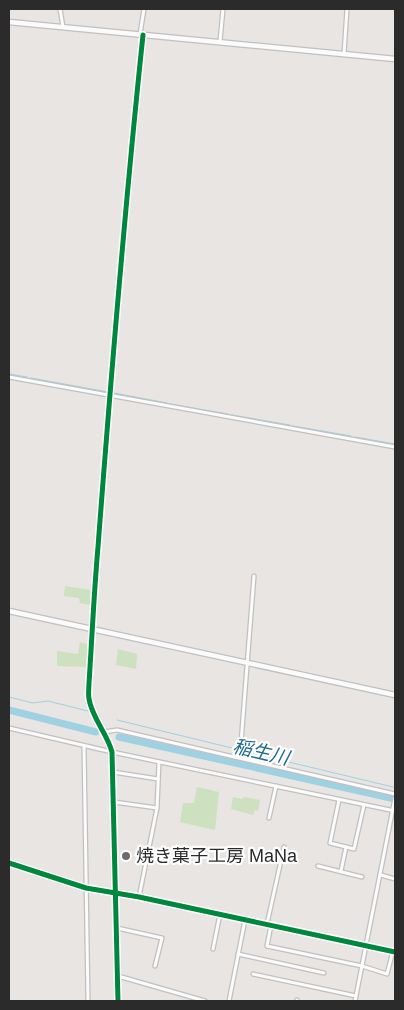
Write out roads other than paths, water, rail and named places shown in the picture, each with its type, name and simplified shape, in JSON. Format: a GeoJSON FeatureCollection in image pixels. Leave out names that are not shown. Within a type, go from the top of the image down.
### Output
{"type":"FeatureCollection","features":[{"type":"Feature","properties":{"kind":"street"},"geometry":{"type":"LineString","coordinates":[[60,9],[63,27]]}},
{"type":"Feature","properties":{"kind":"street"},"geometry":{"type":"LineString","coordinates":[[118,1001],[112,752],[89,700],[97,549],[124,221],[144,9]]}},
{"type":"Feature","properties":{"kind":"street"},"geometry":{"type":"LineString","coordinates":[[220,41],[223,9]]}},
{"type":"Feature","properties":{"kind":"street"},"geometry":{"type":"LineString","coordinates":[[344,54],[347,9]]}},
{"type":"Feature","properties":{"kind":"street"},"geometry":{"type":"LineString","coordinates":[[9,22],[395,59]]}},
{"type":"Feature","properties":{"kind":"street"},"geometry":{"type":"LineString","coordinates":[[9,377],[395,447]]}},
{"type":"Feature","properties":{"kind":"street"},"geometry":{"type":"LineString","coordinates":[[241,743],[254,576]]}},
{"type":"Feature","properties":{"kind":"street"},"geometry":{"type":"LineString","coordinates":[[9,611],[395,695]]}},
{"type":"Feature","properties":{"kind":"street"},"geometry":{"type":"LineString","coordinates":[[9,728],[84,746],[394,811]]}},
{"type":"Feature","properties":{"kind":"street"},"geometry":{"type":"LineString","coordinates":[[104,732],[117,730],[395,794]]}},
{"type":"Feature","properties":{"kind":"street"},"geometry":{"type":"LineString","coordinates":[[84,746],[88,1001]]}},
{"type":"Feature","properties":{"kind":"street"},"geometry":{"type":"LineString","coordinates":[[138,897],[157,808],[159,762]]}},
{"type":"Feature","properties":{"kind":"street"},"geometry":{"type":"LineString","coordinates":[[113,772],[158,778]]}},
{"type":"Feature","properties":{"kind":"street"},"geometry":{"type":"LineString","coordinates":[[270,818],[276,786]]}},
{"type":"Feature","properties":{"kind":"street"},"geometry":{"type":"LineString","coordinates":[[355,1001],[394,811],[395,798]]}},
{"type":"Feature","properties":{"kind":"street"},"geometry":{"type":"LineString","coordinates":[[339,800],[330,843],[354,849],[364,805]]}},
{"type":"Feature","properties":{"kind":"street"},"geometry":{"type":"LineString","coordinates":[[114,802],[157,808]]}},
{"type":"Feature","properties":{"kind":"street"},"geometry":{"type":"LineString","coordinates":[[9,863],[86,888],[138,897],[269,925],[366,944],[394,951],[387,974],[362,966],[267,946],[269,925],[284,847]]}},
{"type":"Feature","properties":{"kind":"street"},"geometry":{"type":"LineString","coordinates":[[341,871],[346,847]]}},
{"type":"Feature","properties":{"kind":"street"},"geometry":{"type":"LineString","coordinates":[[318,866],[362,876]]}},
{"type":"Feature","properties":{"kind":"street"},"geometry":{"type":"LineString","coordinates":[[381,875],[395,879]]}},
{"type":"Feature","properties":{"kind":"street"},"geometry":{"type":"LineString","coordinates":[[212,948],[220,914]]}},
{"type":"Feature","properties":{"kind":"street"},"geometry":{"type":"LineString","coordinates":[[229,1001],[245,920]]}},
{"type":"Feature","properties":{"kind":"street"},"geometry":{"type":"LineString","coordinates":[[117,928],[162,938],[155,966]]}},
{"type":"Feature","properties":{"kind":"street"},"geometry":{"type":"LineString","coordinates":[[238,954],[324,973]]}},
{"type":"Feature","properties":{"kind":"street"},"geometry":{"type":"LineString","coordinates":[[253,974],[356,996]]}},
{"type":"Feature","properties":{"kind":"street"},"geometry":{"type":"LineString","coordinates":[[118,976],[205,1001]]}},
{"type":"Feature","properties":{"kind":"waterway"},"geometry":{"type":"LineString","coordinates":[[9,374],[27,377]]}},
{"type":"Feature","properties":{"kind":"waterway"},"geometry":{"type":"LineString","coordinates":[[31,378],[108,392]]}},
{"type":"Feature","properties":{"kind":"waterway"},"geometry":{"type":"LineString","coordinates":[[114,393],[167,403]]}},
{"type":"Feature","properties":{"kind":"waterway"},"geometry":{"type":"LineString","coordinates":[[170,404],[228,414]]}},
{"type":"Feature","properties":{"kind":"waterway"},"geometry":{"type":"LineString","coordinates":[[232,415],[290,425]]}},
{"type":"Feature","properties":{"kind":"waterway"},"geometry":{"type":"LineString","coordinates":[[293,426],[351,436]]}},
{"type":"Feature","properties":{"kind":"waterway"},"geometry":{"type":"LineString","coordinates":[[355,437],[395,444]]}},
{"type":"Feature","properties":{"kind":"waterway"},"geometry":{"type":"LineString","coordinates":[[9,697],[33,703],[48,701],[88,711]]}},
{"type":"Feature","properties":{"kind":"waterway","name":"稲生川"},"geometry":{"type":"LineString","coordinates":[[9,710],[96,732]]}},
{"type":"Feature","properties":{"kind":"waterway"},"geometry":{"type":"LineString","coordinates":[[117,720],[240,750]]}},
{"type":"Feature","properties":{"kind":"waterway","name":"稲生川"},"geometry":{"type":"LineString","coordinates":[[119,737],[395,799]]}},
{"type":"Feature","properties":{"kind":"waterway"},"geometry":{"type":"LineString","coordinates":[[247,752],[393,787]]}},
{"type":"Feature","properties":{"kind":"place","name":"焼き菓子工房 MaNa"},"geometry":{"type":"Point","coordinates":[126,856]}}]}
